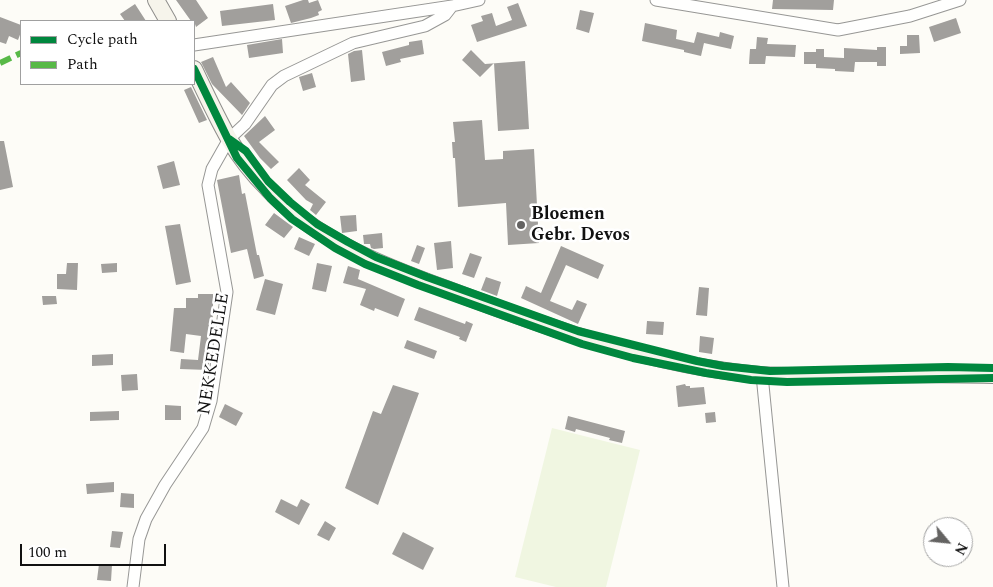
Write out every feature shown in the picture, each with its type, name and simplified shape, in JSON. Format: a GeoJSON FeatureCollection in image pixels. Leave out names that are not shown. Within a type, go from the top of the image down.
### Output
{"type":"FeatureCollection","features":[{"type":"Feature","properties":{"kind":"street"},"geometry":{"type":"LineString","coordinates":[[156,0],[167,20]]}},
{"type":"Feature","properties":{"kind":"street"},"geometry":{"type":"LineString","coordinates":[[195,45],[452,6],[479,0]]}},
{"type":"Feature","properties":{"kind":"street"},"geometry":{"type":"LineString","coordinates":[[656,0],[838,30],[910,16],[960,0]]}},
{"type":"Feature","properties":{"kind":"street","name":"NEKKEDELLE"},"geometry":{"type":"LineString","coordinates":[[133,587],[139,539],[146,519],[203,428],[211,401],[227,292],[208,185],[212,169],[229,140],[245,124],[272,85],[284,76],[353,42],[426,26],[445,15],[452,6]]}},
{"type":"Feature","properties":{"kind":"street"},"geometry":{"type":"LineString","coordinates":[[195,71],[229,140],[268,189],[298,217],[341,245],[367,258],[512,314],[608,346],[705,368],[762,375],[804,377],[883,374],[993,375]]}},
{"type":"Feature","properties":{"kind":"street"},"geometry":{"type":"LineString","coordinates":[[762,375],[783,587]]}},
{"type":"Feature","properties":{"kind":"green space"},"geometry":{"type":"Polygon","coordinates":[[[552,428],[640,450],[606,587],[556,587],[515,577],[552,428]]]}},
{"type":"Feature","properties":{"kind":"building"},"geometry":{"type":"Polygon","coordinates":[[[176,0],[196,0],[208,18],[196,27],[195,20],[190,20],[176,0]]]}},
{"type":"Feature","properties":{"kind":"building"},"geometry":{"type":"Polygon","coordinates":[[[308,0],[309,3],[318,0],[322,10],[318,12],[319,15],[291,23],[285,6],[308,0]]]}},
{"type":"Feature","properties":{"kind":"building"},"geometry":{"type":"Polygon","coordinates":[[[773,0],[834,0],[833,10],[772,9],[773,0]]]}},
{"type":"Feature","properties":{"kind":"building"},"geometry":{"type":"Polygon","coordinates":[[[518,3],[527,26],[477,42],[471,25],[483,21],[481,16],[492,13],[496,26],[512,20],[507,7],[518,3]]]}},
{"type":"Feature","properties":{"kind":"building"},"geometry":{"type":"Polygon","coordinates":[[[135,4],[145,20],[124,20],[120,14],[135,4]]]}},
{"type":"Feature","properties":{"kind":"building"},"geometry":{"type":"Polygon","coordinates":[[[273,4],[275,20],[222,26],[220,11],[273,4]]]}},
{"type":"Feature","properties":{"kind":"building"},"geometry":{"type":"Polygon","coordinates":[[[580,10],[594,13],[589,33],[576,29],[580,10]]]}},
{"type":"Feature","properties":{"kind":"building"},"geometry":{"type":"Polygon","coordinates":[[[0,17],[20,25],[18,40],[9,36],[6,44],[0,42],[0,17]]]}},
{"type":"Feature","properties":{"kind":"building"},"geometry":{"type":"Polygon","coordinates":[[[956,18],[961,33],[934,42],[929,27],[956,18]]]}},
{"type":"Feature","properties":{"kind":"building"},"geometry":{"type":"Polygon","coordinates":[[[645,23],[677,30],[676,39],[694,43],[697,32],[719,37],[720,32],[734,36],[731,49],[704,43],[701,56],[684,52],[684,50],[642,41],[645,23]]]}},
{"type":"Feature","properties":{"kind":"building"},"geometry":{"type":"Polygon","coordinates":[[[907,35],[919,35],[920,53],[900,54],[900,46],[907,46],[907,35]]]}},
{"type":"Feature","properties":{"kind":"building"},"geometry":{"type":"Polygon","coordinates":[[[757,37],[768,38],[767,44],[796,45],[795,57],[766,56],[765,64],[749,64],[750,49],[756,49],[757,37]]]}},
{"type":"Feature","properties":{"kind":"building"},"geometry":{"type":"Polygon","coordinates":[[[282,39],[283,53],[249,58],[247,45],[282,39]]]}},
{"type":"Feature","properties":{"kind":"building"},"geometry":{"type":"Polygon","coordinates":[[[422,40],[424,54],[400,59],[401,62],[386,66],[382,52],[409,45],[409,42],[422,40]]]}},
{"type":"Feature","properties":{"kind":"building"},"geometry":{"type":"Polygon","coordinates":[[[877,47],[886,47],[886,66],[877,66],[877,62],[855,62],[854,72],[816,68],[816,64],[804,64],[804,52],[816,52],[816,49],[824,49],[824,57],[844,58],[844,48],[877,50],[877,47]]]}},
{"type":"Feature","properties":{"kind":"building"},"geometry":{"type":"Polygon","coordinates":[[[362,50],[365,80],[351,82],[348,54],[362,50]]]}},
{"type":"Feature","properties":{"kind":"building"},"geometry":{"type":"Polygon","coordinates":[[[471,50],[485,64],[494,63],[480,77],[462,60],[471,50]]]}},
{"type":"Feature","properties":{"kind":"building"},"geometry":{"type":"Polygon","coordinates":[[[213,57],[226,87],[231,82],[250,103],[242,115],[212,84],[201,62],[213,57]]]}},
{"type":"Feature","properties":{"kind":"building"},"geometry":{"type":"Polygon","coordinates":[[[525,61],[529,129],[498,131],[494,63],[525,61]]]}},
{"type":"Feature","properties":{"kind":"building"},"geometry":{"type":"Polygon","coordinates":[[[312,73],[316,87],[303,91],[299,77],[312,73]]]}},
{"type":"Feature","properties":{"kind":"building"},"geometry":{"type":"Polygon","coordinates":[[[191,87],[207,120],[199,123],[184,90],[191,87]]]}},
{"type":"Feature","properties":{"kind":"building"},"geometry":{"type":"Polygon","coordinates":[[[265,116],[275,130],[259,142],[279,162],[271,169],[260,158],[244,136],[265,116]]]}},
{"type":"Feature","properties":{"kind":"building"},"geometry":{"type":"Polygon","coordinates":[[[482,120],[485,160],[503,159],[503,151],[534,149],[539,243],[508,245],[506,203],[458,207],[455,158],[453,158],[452,142],[455,142],[453,122],[482,120]]]}},
{"type":"Feature","properties":{"kind":"building"},"geometry":{"type":"Polygon","coordinates":[[[0,141],[4,141],[13,187],[0,190],[0,141]]]}},
{"type":"Feature","properties":{"kind":"building"},"geometry":{"type":"Polygon","coordinates":[[[174,161],[180,185],[163,189],[157,166],[174,161]]]}},
{"type":"Feature","properties":{"kind":"building"},"geometry":{"type":"Polygon","coordinates":[[[299,168],[310,180],[305,185],[326,202],[316,215],[310,210],[313,204],[306,200],[287,180],[299,168]]]}},
{"type":"Feature","properties":{"kind":"building"},"geometry":{"type":"Polygon","coordinates":[[[239,175],[242,194],[245,193],[257,255],[259,255],[264,276],[254,279],[247,249],[231,253],[217,180],[239,175]]]}},
{"type":"Feature","properties":{"kind":"building"},"geometry":{"type":"Polygon","coordinates":[[[274,213],[293,227],[284,238],[265,225],[274,213]]]}},
{"type":"Feature","properties":{"kind":"building"},"geometry":{"type":"Polygon","coordinates":[[[356,215],[357,231],[342,233],[340,216],[356,215]]]}},
{"type":"Feature","properties":{"kind":"building"},"geometry":{"type":"Polygon","coordinates":[[[180,224],[191,282],[176,285],[165,226],[180,224]]]}},
{"type":"Feature","properties":{"kind":"building"},"geometry":{"type":"Polygon","coordinates":[[[382,233],[383,248],[374,249],[371,248],[370,244],[364,244],[363,235],[382,233]]]}},
{"type":"Feature","properties":{"kind":"building"},"geometry":{"type":"Polygon","coordinates":[[[299,237],[315,244],[309,256],[294,249],[299,237]]]}},
{"type":"Feature","properties":{"kind":"building"},"geometry":{"type":"Polygon","coordinates":[[[451,241],[453,268],[437,270],[434,243],[451,241]]]}},
{"type":"Feature","properties":{"kind":"building"},"geometry":{"type":"Polygon","coordinates":[[[417,245],[425,248],[419,264],[411,261],[417,245]]]}},
{"type":"Feature","properties":{"kind":"building"},"geometry":{"type":"Polygon","coordinates":[[[561,246],[604,265],[598,279],[566,265],[550,301],[572,310],[577,300],[587,304],[578,324],[521,298],[526,286],[541,293],[561,246]]]}},
{"type":"Feature","properties":{"kind":"building"},"geometry":{"type":"Polygon","coordinates":[[[470,253],[482,257],[474,278],[462,274],[470,253]]]}},
{"type":"Feature","properties":{"kind":"building"},"geometry":{"type":"Polygon","coordinates":[[[67,263],[78,263],[77,290],[57,289],[57,274],[66,274],[67,263]]]}},
{"type":"Feature","properties":{"kind":"building"},"geometry":{"type":"Polygon","coordinates":[[[117,263],[117,272],[102,273],[101,264],[117,263]]]}},
{"type":"Feature","properties":{"kind":"building"},"geometry":{"type":"Polygon","coordinates":[[[317,263],[332,266],[326,292],[312,289],[317,263]]]}},
{"type":"Feature","properties":{"kind":"building"},"geometry":{"type":"Polygon","coordinates":[[[348,266],[360,270],[358,279],[405,299],[398,317],[375,308],[374,311],[360,305],[366,289],[343,283],[348,266]]]}},
{"type":"Feature","properties":{"kind":"building"},"geometry":{"type":"Polygon","coordinates":[[[486,277],[501,282],[497,296],[481,290],[486,277]]]}},
{"type":"Feature","properties":{"kind":"building"},"geometry":{"type":"Polygon","coordinates":[[[265,279],[283,284],[275,315],[256,310],[265,279]]]}},
{"type":"Feature","properties":{"kind":"building"},"geometry":{"type":"Polygon","coordinates":[[[699,287],[709,288],[707,316],[696,315],[699,287]]]}},
{"type":"Feature","properties":{"kind":"building"},"geometry":{"type":"Polygon","coordinates":[[[198,294],[213,294],[210,345],[212,345],[208,370],[180,369],[181,359],[198,360],[201,336],[186,334],[184,353],[170,351],[174,308],[186,308],[186,298],[198,298],[198,294]]]}},
{"type":"Feature","properties":{"kind":"building"},"geometry":{"type":"Polygon","coordinates":[[[42,296],[56,296],[57,304],[43,305],[42,296]]]}},
{"type":"Feature","properties":{"kind":"building"},"geometry":{"type":"Polygon","coordinates":[[[419,307],[465,324],[466,321],[473,324],[466,342],[459,339],[460,337],[414,320],[419,307]]]}},
{"type":"Feature","properties":{"kind":"building"},"geometry":{"type":"Polygon","coordinates":[[[647,321],[664,322],[663,335],[646,334],[647,321]]]}},
{"type":"Feature","properties":{"kind":"building"},"geometry":{"type":"Polygon","coordinates":[[[700,336],[714,338],[712,354],[699,352],[700,336]]]}},
{"type":"Feature","properties":{"kind":"building"},"geometry":{"type":"Polygon","coordinates":[[[407,340],[437,351],[434,359],[404,348],[407,340]]]}},
{"type":"Feature","properties":{"kind":"building"},"geometry":{"type":"Polygon","coordinates":[[[113,354],[113,365],[92,366],[92,355],[113,354]]]}},
{"type":"Feature","properties":{"kind":"building"},"geometry":{"type":"Polygon","coordinates":[[[137,374],[138,390],[122,391],[121,375],[137,374]]]}},
{"type":"Feature","properties":{"kind":"building"},"geometry":{"type":"Polygon","coordinates":[[[685,384],[690,386],[690,388],[704,387],[706,404],[678,407],[676,386],[685,384]]]}},
{"type":"Feature","properties":{"kind":"building"},"geometry":{"type":"Polygon","coordinates":[[[393,385],[419,393],[378,505],[345,488],[373,411],[381,414],[393,385]]]}},
{"type":"Feature","properties":{"kind":"building"},"geometry":{"type":"Polygon","coordinates":[[[225,404],[243,413],[236,426],[219,417],[225,404]]]}},
{"type":"Feature","properties":{"kind":"building"},"geometry":{"type":"Polygon","coordinates":[[[165,405],[181,406],[181,420],[165,420],[165,405]]]}},
{"type":"Feature","properties":{"kind":"building"},"geometry":{"type":"Polygon","coordinates":[[[119,411],[119,420],[90,421],[90,412],[119,411]]]}},
{"type":"Feature","properties":{"kind":"building"},"geometry":{"type":"Polygon","coordinates":[[[715,412],[716,422],[706,423],[705,413],[715,412]]]}},
{"type":"Feature","properties":{"kind":"building"},"geometry":{"type":"Polygon","coordinates":[[[568,416],[625,431],[622,443],[576,429],[575,432],[565,429],[568,416]]]}},
{"type":"Feature","properties":{"kind":"building"},"geometry":{"type":"Polygon","coordinates":[[[114,482],[114,492],[87,494],[86,484],[114,482]]]}},
{"type":"Feature","properties":{"kind":"building"},"geometry":{"type":"Polygon","coordinates":[[[121,493],[134,494],[134,508],[120,507],[121,493]]]}},
{"type":"Feature","properties":{"kind":"building"},"geometry":{"type":"Polygon","coordinates":[[[281,499],[297,507],[301,499],[310,504],[299,525],[275,512],[281,499]]]}},
{"type":"Feature","properties":{"kind":"building"},"geometry":{"type":"Polygon","coordinates":[[[325,521],[336,528],[329,541],[317,535],[325,521]]]}},
{"type":"Feature","properties":{"kind":"building"},"geometry":{"type":"Polygon","coordinates":[[[112,531],[123,532],[120,548],[110,547],[112,531]]]}},
{"type":"Feature","properties":{"kind":"building"},"geometry":{"type":"Polygon","coordinates":[[[403,532],[434,548],[423,570],[392,554],[403,532]]]}},
{"type":"Feature","properties":{"kind":"building"},"geometry":{"type":"Polygon","coordinates":[[[99,564],[112,565],[111,581],[97,580],[99,564]]]}},
{"type":"Feature","properties":{"kind":"marked path"},"geometry":{"type":"LineString","coordinates":[[0,63],[20,53]]}},
{"type":"Feature","properties":{"kind":"cycle path"},"geometry":{"type":"LineString","coordinates":[[195,71],[237,158],[270,198],[292,219],[335,248],[365,264],[418,285],[582,344],[633,358],[706,373],[751,380],[787,382],[993,378]]}},
{"type":"Feature","properties":{"kind":"cycle path"},"geometry":{"type":"LineString","coordinates":[[229,139],[246,151],[268,181],[290,202],[317,224],[348,242],[376,257],[427,277],[578,331],[697,361],[770,371],[948,367],[993,368]]}},
{"type":"Feature","properties":{"kind":"place","name":"Bloemen Gebr. Devos"},"geometry":{"type":"Point","coordinates":[521,225]}}]}
